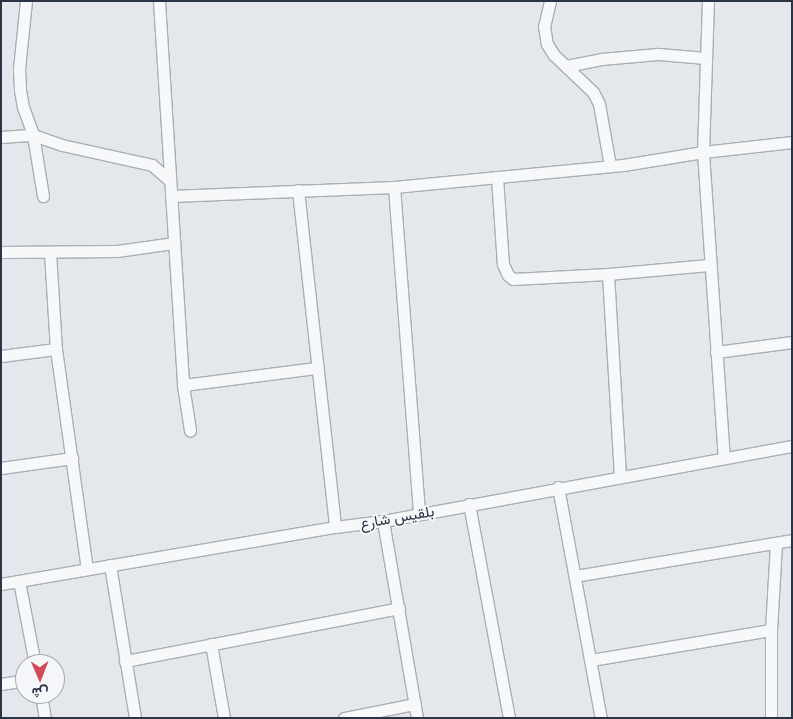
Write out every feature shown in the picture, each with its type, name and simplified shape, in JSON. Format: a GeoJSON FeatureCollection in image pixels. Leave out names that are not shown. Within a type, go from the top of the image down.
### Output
{"type":"FeatureCollection","features":[{"type":"Feature","properties":{"kind":"street"},"geometry":{"type":"LineString","coordinates":[[26,1],[20,61],[20,90],[23,107],[34,135],[43,196]]}},
{"type":"Feature","properties":{"kind":"street"},"geometry":{"type":"LineString","coordinates":[[159,1],[168,179],[171,196],[183,385],[190,430]]}},
{"type":"Feature","properties":{"kind":"street"},"geometry":{"type":"LineString","coordinates":[[550,1],[544,26],[547,44],[554,56],[593,92],[599,104],[610,166]]}},
{"type":"Feature","properties":{"kind":"street"},"geometry":{"type":"LineString","coordinates":[[708,1],[703,152],[709,265],[724,457]]}},
{"type":"Feature","properties":{"kind":"street"},"geometry":{"type":"LineString","coordinates":[[566,66],[601,59],[658,54],[706,58]]}},
{"type":"Feature","properties":{"kind":"street"},"geometry":{"type":"LineString","coordinates":[[1,137],[34,135],[62,145],[152,165],[168,179]]}},
{"type":"Feature","properties":{"kind":"street"},"geometry":{"type":"LineString","coordinates":[[171,196],[394,187],[610,166],[703,152],[792,142]]}},
{"type":"Feature","properties":{"kind":"street"},"geometry":{"type":"LineString","coordinates":[[497,177],[503,264],[508,275],[518,280],[709,265]]}},
{"type":"Feature","properties":{"kind":"street"},"geometry":{"type":"LineString","coordinates":[[394,187],[419,514]]}},
{"type":"Feature","properties":{"kind":"street"},"geometry":{"type":"LineString","coordinates":[[298,190],[334,527]]}},
{"type":"Feature","properties":{"kind":"street"},"geometry":{"type":"LineString","coordinates":[[1,252],[117,251],[174,243]]}},
{"type":"Feature","properties":{"kind":"street"},"geometry":{"type":"LineString","coordinates":[[50,252],[56,349],[87,569]]}},
{"type":"Feature","properties":{"kind":"street"},"geometry":{"type":"LineString","coordinates":[[608,274],[620,477]]}},
{"type":"Feature","properties":{"kind":"street"},"geometry":{"type":"LineString","coordinates":[[716,352],[792,342]]}},
{"type":"Feature","properties":{"kind":"street"},"geometry":{"type":"LineString","coordinates":[[1,356],[56,349]]}},
{"type":"Feature","properties":{"kind":"street"},"geometry":{"type":"LineString","coordinates":[[183,385],[316,368]]}},
{"type":"Feature","properties":{"kind":"street","name":"بلقيس شارع"},"geometry":{"type":"LineString","coordinates":[[1,584],[334,527],[383,521],[558,487],[792,446]]}},
{"type":"Feature","properties":{"kind":"street"},"geometry":{"type":"LineString","coordinates":[[1,468],[72,458]]}},
{"type":"Feature","properties":{"kind":"street"},"geometry":{"type":"LineString","coordinates":[[558,487],[601,718]]}},
{"type":"Feature","properties":{"kind":"street"},"geometry":{"type":"LineString","coordinates":[[469,504],[509,718]]}},
{"type":"Feature","properties":{"kind":"street"},"geometry":{"type":"LineString","coordinates":[[383,521],[417,718]]}},
{"type":"Feature","properties":{"kind":"street"},"geometry":{"type":"LineString","coordinates":[[575,576],[792,540]]}},
{"type":"Feature","properties":{"kind":"street"},"geometry":{"type":"LineString","coordinates":[[771,718],[772,630],[776,543]]}},
{"type":"Feature","properties":{"kind":"street"},"geometry":{"type":"LineString","coordinates":[[110,565],[124,661],[135,718]]}},
{"type":"Feature","properties":{"kind":"street"},"geometry":{"type":"LineString","coordinates":[[18,581],[33,654]]}},
{"type":"Feature","properties":{"kind":"street"},"geometry":{"type":"LineString","coordinates":[[124,661],[399,608]]}},
{"type":"Feature","properties":{"kind":"street"},"geometry":{"type":"LineString","coordinates":[[591,660],[772,630]]}},
{"type":"Feature","properties":{"kind":"street"},"geometry":{"type":"LineString","coordinates":[[211,644],[224,718]]}},
{"type":"Feature","properties":{"kind":"street"},"geometry":{"type":"LineString","coordinates":[[1,684],[15,682]]}},
{"type":"Feature","properties":{"kind":"street"},"geometry":{"type":"LineString","coordinates":[[43,704],[45,718]]}},
{"type":"Feature","properties":{"kind":"street"},"geometry":{"type":"LineString","coordinates":[[344,718],[414,704]]}}]}
